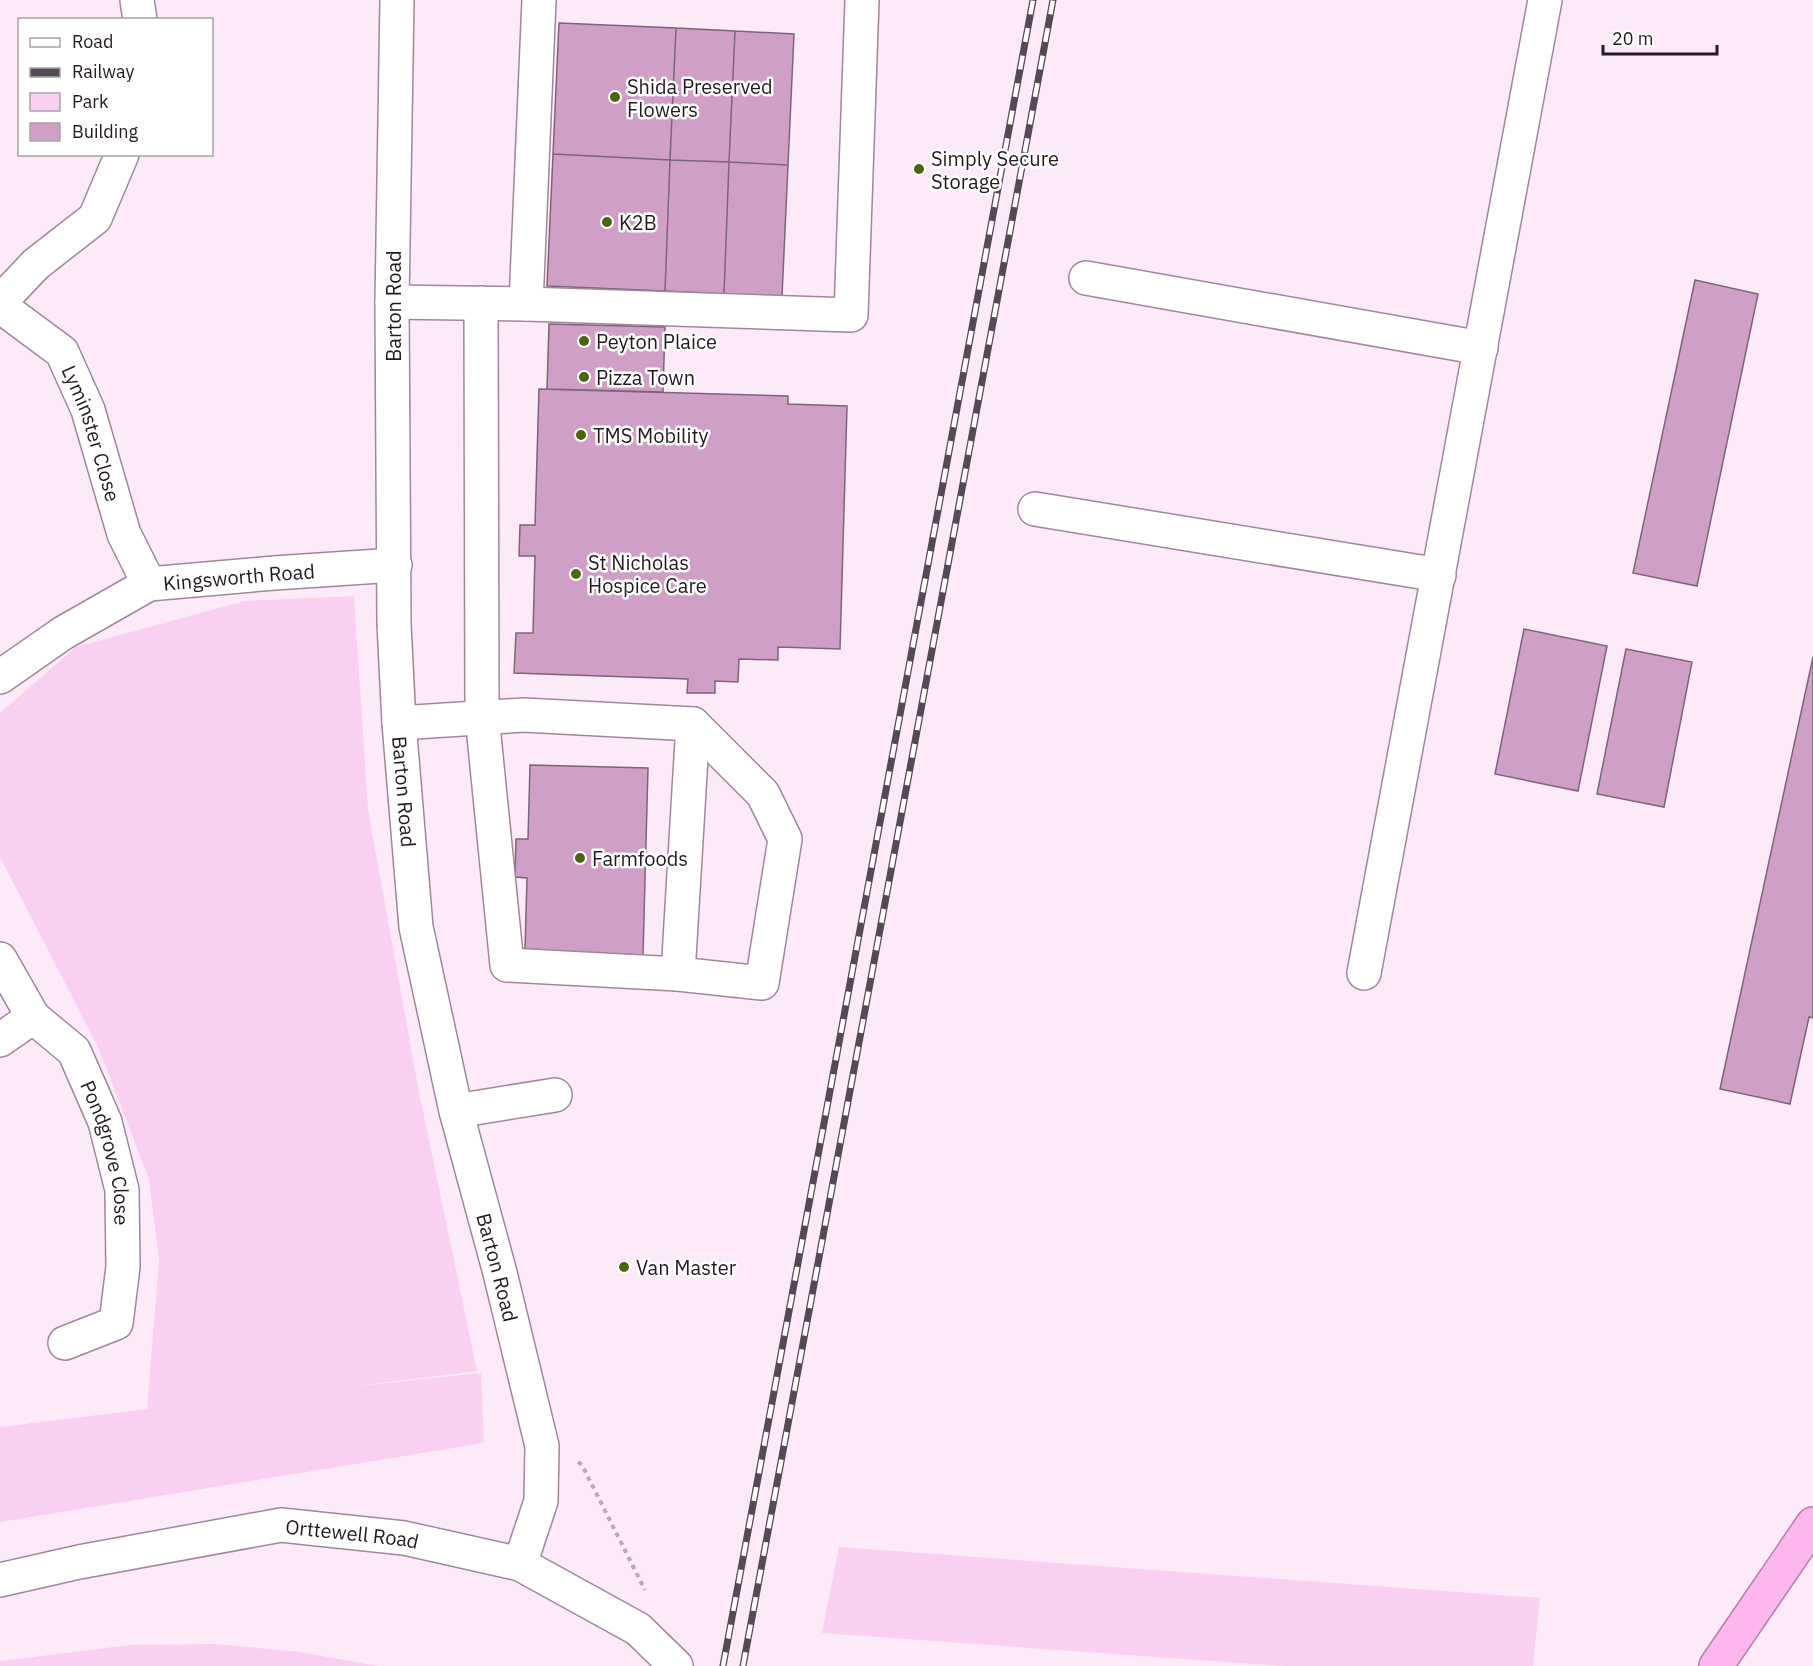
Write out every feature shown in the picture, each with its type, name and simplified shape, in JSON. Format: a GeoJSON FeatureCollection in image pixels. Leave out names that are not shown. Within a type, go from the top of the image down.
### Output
{"type":"FeatureCollection","features":[{"type":"Feature","properties":{"kind":"highway"},"geometry":{"type":"LineString","coordinates":[[1716,1666],[1813,1524]]}},
{"type":"Feature","properties":{"kind":"street"},"geometry":{"type":"LineString","coordinates":[[136,0],[140,18]]}},
{"type":"Feature","properties":{"kind":"street","name":"Barton Road"},"geometry":{"type":"LineString","coordinates":[[397,0],[392,302],[394,624],[399,723],[416,927],[456,1111],[500,1273],[542,1446],[541,1501],[519,1564]]}},
{"type":"Feature","properties":{"kind":"street"},"geometry":{"type":"LineString","coordinates":[[526,304],[539,0]]}},
{"type":"Feature","properties":{"kind":"street"},"geometry":{"type":"LineString","coordinates":[[392,302],[851,315],[862,0]]}},
{"type":"Feature","properties":{"kind":"street"},"geometry":{"type":"LineString","coordinates":[[1364,973],[1545,0]]}},
{"type":"Feature","properties":{"kind":"street"},"geometry":{"type":"LineString","coordinates":[[0,304],[36,264],[95,218],[121,156]]}},
{"type":"Feature","properties":{"kind":"street"},"geometry":{"type":"LineString","coordinates":[[1086,278],[1481,348]]}},
{"type":"Feature","properties":{"kind":"street"},"geometry":{"type":"LineString","coordinates":[[399,723],[482,716],[524,715],[693,724],[763,794],[785,840],[762,982],[678,974],[507,965],[482,716],[481,303]]}},
{"type":"Feature","properties":{"kind":"street","name":"Lyminster Close"},"geometry":{"type":"LineString","coordinates":[[0,304],[62,352],[88,410],[124,534],[149,584]]}},
{"type":"Feature","properties":{"kind":"street"},"geometry":{"type":"LineString","coordinates":[[1035,509],[1439,575]]}},
{"type":"Feature","properties":{"kind":"street","name":"Kingsworth Road"},"geometry":{"type":"LineString","coordinates":[[0,677],[63,633],[149,584],[274,573],[395,566]]}},
{"type":"Feature","properties":{"kind":"street"},"geometry":{"type":"LineString","coordinates":[[678,974],[693,724]]}},
{"type":"Feature","properties":{"kind":"street","name":"Pondgrove Close"},"geometry":{"type":"LineString","coordinates":[[0,959],[33,1017],[74,1051],[105,1122],[122,1190],[123,1267],[116,1323],[65,1343]]}},
{"type":"Feature","properties":{"kind":"street"},"geometry":{"type":"LineString","coordinates":[[0,1040],[33,1017]]}},
{"type":"Feature","properties":{"kind":"street"},"geometry":{"type":"LineString","coordinates":[[456,1111],[555,1095]]}},
{"type":"Feature","properties":{"kind":"street","name":"Orttewell Road"},"geometry":{"type":"LineString","coordinates":[[0,1580],[79,1562],[281,1525],[404,1538],[519,1564],[638,1629],[676,1666]]}},
{"type":"Feature","properties":{"kind":"path"},"geometry":{"type":"LineString","coordinates":[[542,1446],[582,1465],[647,1593]]}},
{"type":"Feature","properties":{"kind":"green space"},"geometry":{"type":"Polygon","coordinates":[[[354,596],[368,810],[419,1092],[477,1371],[339,1388],[481,1373],[484,1443],[0,1522],[0,1427],[147,1409],[159,1260],[149,1179],[98,1047],[0,857],[0,713],[76,647],[245,601],[354,596]]]}},
{"type":"Feature","properties":{"kind":"green space"},"geometry":{"type":"Polygon","coordinates":[[[839,1547],[1540,1598],[1533,1666],[1283,1666],[822,1633],[839,1547]]]}},
{"type":"Feature","properties":{"kind":"green space"},"geometry":{"type":"Polygon","coordinates":[[[215,1644],[300,1652],[378,1666],[0,1666],[0,1661],[130,1645],[215,1644]]]}},
{"type":"Feature","properties":{"kind":"building"},"geometry":{"type":"Polygon","coordinates":[[[559,23],[676,28],[670,160],[553,154],[559,23]]]}},
{"type":"Feature","properties":{"kind":"building"},"geometry":{"type":"Polygon","coordinates":[[[676,28],[735,31],[729,162],[670,160],[676,28]]]}},
{"type":"Feature","properties":{"kind":"building"},"geometry":{"type":"Polygon","coordinates":[[[735,31],[794,34],[788,165],[729,162],[735,31]]]}},
{"type":"Feature","properties":{"kind":"building"},"geometry":{"type":"Polygon","coordinates":[[[553,154],[670,160],[665,291],[547,286],[553,154]]]}},
{"type":"Feature","properties":{"kind":"building"},"geometry":{"type":"Polygon","coordinates":[[[670,160],[729,162],[724,294],[665,291],[670,160]]]}},
{"type":"Feature","properties":{"kind":"building"},"geometry":{"type":"Polygon","coordinates":[[[729,162],[788,165],[782,296],[724,294],[729,162]]]}},
{"type":"Feature","properties":{"kind":"building"},"geometry":{"type":"Polygon","coordinates":[[[1695,280],[1758,294],[1697,586],[1633,573],[1695,280]]]}},
{"type":"Feature","properties":{"kind":"building"},"geometry":{"type":"Polygon","coordinates":[[[549,324],[665,327],[663,392],[547,389],[549,324]]]}},
{"type":"Feature","properties":{"kind":"building"},"geometry":{"type":"Polygon","coordinates":[[[539,389],[788,396],[788,404],[847,406],[840,649],[778,647],[778,660],[739,659],[738,682],[715,681],[715,693],[687,693],[688,679],[514,673],[516,633],[533,633],[535,556],[519,556],[520,525],[535,525],[539,389]]]}},
{"type":"Feature","properties":{"kind":"building"},"geometry":{"type":"Polygon","coordinates":[[[1524,629],[1607,646],[1578,791],[1495,774],[1524,629]]]}},
{"type":"Feature","properties":{"kind":"building"},"geometry":{"type":"Polygon","coordinates":[[[1626,649],[1692,662],[1664,807],[1597,794],[1626,649]]]}},
{"type":"Feature","properties":{"kind":"building"},"geometry":{"type":"Polygon","coordinates":[[[1813,657],[1813,1018],[1809,1017],[1790,1104],[1720,1089],[1813,657]]]}},
{"type":"Feature","properties":{"kind":"building","name":"Farmfoods"},"geometry":{"type":"Polygon","coordinates":[[[530,765],[648,768],[643,955],[525,951],[527,878],[515,877],[516,839],[528,839],[530,765]]]}},
{"type":"Feature","properties":{"kind":"railway"},"geometry":{"type":"LineString","coordinates":[[723,1666],[1033,0]]}},
{"type":"Feature","properties":{"kind":"railway"},"geometry":{"type":"LineString","coordinates":[[743,1666],[1053,0]]}},
{"type":"Feature","properties":{"kind":"place","name":"Shida Preserved Flowers"},"geometry":{"type":"Point","coordinates":[615,97]}},
{"type":"Feature","properties":{"kind":"place","name":"Simply Secure Storage"},"geometry":{"type":"Point","coordinates":[919,169]}},
{"type":"Feature","properties":{"kind":"place","name":"K2B"},"geometry":{"type":"Point","coordinates":[607,222]}},
{"type":"Feature","properties":{"kind":"place","name":"Peyton Plaice"},"geometry":{"type":"Point","coordinates":[584,341]}},
{"type":"Feature","properties":{"kind":"place","name":"Pizza Town"},"geometry":{"type":"Point","coordinates":[584,377]}},
{"type":"Feature","properties":{"kind":"place","name":"TMS Mobility"},"geometry":{"type":"Point","coordinates":[581,435]}},
{"type":"Feature","properties":{"kind":"place","name":"St Nicholas Hospice Care"},"geometry":{"type":"Point","coordinates":[576,574]}},
{"type":"Feature","properties":{"kind":"place","name":"Farmfoods"},"geometry":{"type":"Point","coordinates":[580,858]}},
{"type":"Feature","properties":{"kind":"place","name":"Van Master"},"geometry":{"type":"Point","coordinates":[624,1267]}}]}
